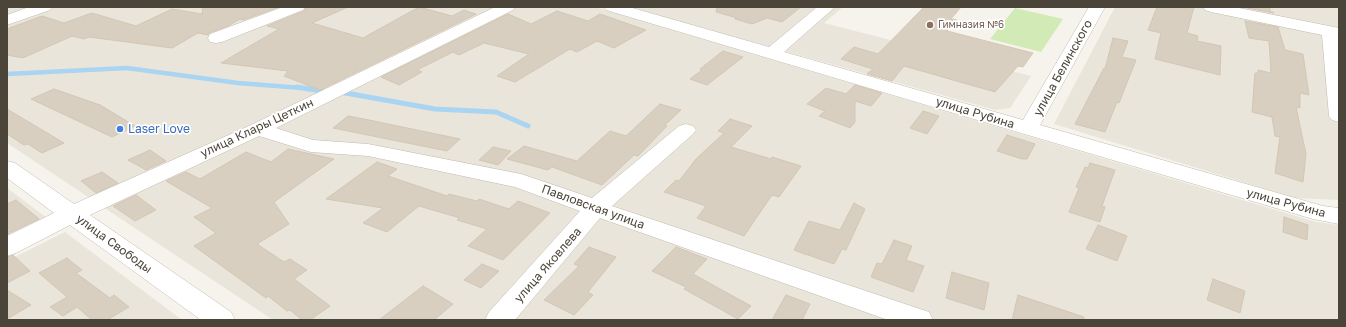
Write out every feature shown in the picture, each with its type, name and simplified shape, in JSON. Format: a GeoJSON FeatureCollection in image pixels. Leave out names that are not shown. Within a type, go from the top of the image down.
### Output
{"type":"FeatureCollection","features":[{"type":"Feature","properties":{"kind":"street"},"geometry":{"type":"LineString","coordinates":[[7,20],[44,7]]}},
{"type":"Feature","properties":{"kind":"street"},"geometry":{"type":"LineString","coordinates":[[216,38],[297,7]]}},
{"type":"Feature","properties":{"kind":"street","name":"улица Клары Цеткин"},"geometry":{"type":"LineString","coordinates":[[7,247],[72,214],[258,129],[507,7]]}},
{"type":"Feature","properties":{"kind":"street","name":"улица Рубина"},"geometry":{"type":"LineString","coordinates":[[612,7],[772,52],[1028,129],[1322,214],[1339,216]]}},
{"type":"Feature","properties":{"kind":"street"},"geometry":{"type":"LineString","coordinates":[[772,52],[827,7]]}},
{"type":"Feature","properties":{"kind":"street","name":"улица Белинского"},"geometry":{"type":"LineString","coordinates":[[1028,129],[1097,7]]}},
{"type":"Feature","properties":{"kind":"street"},"geometry":{"type":"LineString","coordinates":[[1211,7],[1334,32],[1339,116]]}},
{"type":"Feature","properties":{"kind":"street","name":"Павловская улица"},"geometry":{"type":"LineString","coordinates":[[258,129],[311,146],[368,150],[521,181],[919,320]]}},
{"type":"Feature","properties":{"kind":"street","name":"улица Яковлева"},"geometry":{"type":"LineString","coordinates":[[499,320],[577,231],[595,208],[686,130]]}},
{"type":"Feature","properties":{"kind":"street","name":"улица Свободы"},"geometry":{"type":"LineString","coordinates":[[7,168],[221,320]]}},
{"type":"Feature","properties":{"kind":"shaded area"},"geometry":{"type":"Polygon","coordinates":[[[7,7],[595,7],[1316,222],[1339,225],[1339,320],[273,320],[7,143],[7,7]]]}},
{"type":"Feature","properties":{"kind":"shaded area"},"geometry":{"type":"Polygon","coordinates":[[[627,7],[843,7],[824,23],[1031,76],[1010,108],[995,110],[627,7]]]}},
{"type":"Feature","properties":{"kind":"shaded area"},"geometry":{"type":"Polygon","coordinates":[[[1115,7],[1339,7],[1339,200],[1295,198],[1054,124],[1115,7]]]}},
{"type":"Feature","properties":{"kind":"shaded area"},"geometry":{"type":"Polygon","coordinates":[[[7,188],[51,221],[7,243],[7,188]]]}},
{"type":"Feature","properties":{"kind":"shaded area"},"geometry":{"type":"Polygon","coordinates":[[[65,232],[182,320],[7,320],[7,261],[65,232]]]}},
{"type":"Feature","properties":{"kind":"green space"},"geometry":{"type":"Polygon","coordinates":[[[1015,8],[1063,19],[1041,52],[990,39],[1015,8]]]}},
{"type":"Feature","properties":{"kind":"building"},"geometry":{"type":"Polygon","coordinates":[[[203,7],[279,7],[243,20],[240,19],[228,26],[209,33],[208,35],[198,33],[172,48],[89,37],[84,39],[72,36],[23,58],[7,55],[7,29],[42,16],[64,23],[92,13],[136,26],[172,9],[202,14],[203,7]]]}},
{"type":"Feature","properties":{"kind":"building"},"geometry":{"type":"Polygon","coordinates":[[[306,7],[348,7],[312,23],[363,38],[419,7],[452,16],[464,10],[476,14],[320,90],[284,76],[288,71],[221,63],[279,29],[267,26],[304,11],[306,7]]]}},
{"type":"Feature","properties":{"kind":"building"},"geometry":{"type":"Polygon","coordinates":[[[717,7],[801,7],[782,22],[767,18],[752,24],[716,12],[717,7]]]}},
{"type":"Feature","properties":{"kind":"building"},"geometry":{"type":"Polygon","coordinates":[[[924,7],[961,7],[951,19],[957,20],[947,31],[1033,53],[1023,67],[1018,66],[995,92],[904,66],[892,81],[867,74],[873,69],[841,59],[854,47],[878,54],[924,7]]]}},
{"type":"Feature","properties":{"kind":"building"},"geometry":{"type":"Polygon","coordinates":[[[1157,7],[1194,7],[1187,33],[1198,36],[1197,41],[1221,46],[1220,75],[1155,59],[1161,33],[1148,30],[1157,7]]]}},
{"type":"Feature","properties":{"kind":"building"},"geometry":{"type":"Polygon","coordinates":[[[1242,7],[1270,7],[1270,12],[1274,13],[1242,7]]]}},
{"type":"Feature","properties":{"kind":"building"},"geometry":{"type":"Polygon","coordinates":[[[557,11],[588,21],[600,14],[646,30],[614,48],[597,41],[577,52],[570,49],[515,82],[497,76],[529,54],[484,43],[459,55],[453,52],[417,70],[422,72],[399,85],[381,77],[508,14],[531,24],[557,11]]]}},
{"type":"Feature","properties":{"kind":"building"},"geometry":{"type":"Polygon","coordinates":[[[1245,21],[1278,27],[1285,50],[1303,54],[1309,95],[1300,93],[1300,108],[1296,107],[1306,154],[1303,182],[1275,173],[1280,137],[1275,136],[1272,117],[1252,112],[1255,73],[1258,73],[1258,70],[1271,73],[1269,41],[1249,38],[1245,21]]]}},
{"type":"Feature","properties":{"kind":"building"},"geometry":{"type":"Polygon","coordinates":[[[1113,38],[1128,41],[1122,57],[1136,60],[1119,103],[1117,102],[1105,132],[1075,124],[1104,68],[1105,69],[1113,38]]]}},
{"type":"Feature","properties":{"kind":"building"},"geometry":{"type":"Polygon","coordinates":[[[723,51],[743,57],[707,85],[690,79],[702,70],[700,69],[723,51]]]}},
{"type":"Feature","properties":{"kind":"building"},"geometry":{"type":"Polygon","coordinates":[[[855,85],[882,93],[871,106],[855,101],[855,122],[850,128],[819,116],[825,111],[807,104],[826,88],[846,94],[855,85]]]}},
{"type":"Feature","properties":{"kind":"building"},"geometry":{"type":"Polygon","coordinates":[[[54,89],[100,105],[135,126],[112,137],[31,99],[54,89]]]}},
{"type":"Feature","properties":{"kind":"building"},"geometry":{"type":"Polygon","coordinates":[[[660,104],[681,110],[665,125],[667,126],[638,156],[634,155],[602,185],[552,167],[548,170],[507,159],[524,146],[577,161],[610,131],[626,136],[660,104]]]}},
{"type":"Feature","properties":{"kind":"building"},"geometry":{"type":"Polygon","coordinates":[[[7,109],[64,143],[42,153],[28,144],[24,145],[7,134],[7,109]]]}},
{"type":"Feature","properties":{"kind":"building"},"geometry":{"type":"Polygon","coordinates":[[[923,111],[939,116],[927,134],[910,128],[923,111]]]}},
{"type":"Feature","properties":{"kind":"building"},"geometry":{"type":"Polygon","coordinates":[[[348,116],[460,139],[447,151],[333,128],[348,116]]]}},
{"type":"Feature","properties":{"kind":"building"},"geometry":{"type":"Polygon","coordinates":[[[730,119],[752,126],[731,147],[801,166],[779,197],[772,195],[744,236],[697,218],[706,206],[664,192],[676,180],[679,181],[696,159],[724,133],[718,131],[730,119]]]}},
{"type":"Feature","properties":{"kind":"building"},"geometry":{"type":"Polygon","coordinates":[[[1007,135],[1035,144],[1027,159],[1022,159],[997,151],[1007,135]]]}},
{"type":"Feature","properties":{"kind":"building"},"geometry":{"type":"Polygon","coordinates":[[[493,147],[511,151],[498,165],[479,160],[493,147]]]}},
{"type":"Feature","properties":{"kind":"building"},"geometry":{"type":"Polygon","coordinates":[[[288,149],[334,159],[274,202],[289,224],[257,244],[284,262],[290,259],[307,270],[294,279],[330,306],[310,320],[302,320],[290,310],[287,311],[268,296],[266,298],[194,246],[216,233],[194,217],[212,208],[166,181],[186,172],[200,179],[246,152],[271,162],[288,149]]]}},
{"type":"Feature","properties":{"kind":"building"},"geometry":{"type":"Polygon","coordinates":[[[150,150],[166,161],[146,170],[128,160],[150,150]]]}},
{"type":"Feature","properties":{"kind":"building"},"geometry":{"type":"Polygon","coordinates":[[[377,162],[397,169],[388,176],[447,196],[449,194],[477,201],[479,199],[509,209],[518,201],[550,213],[503,260],[468,246],[487,229],[457,220],[460,218],[419,206],[387,232],[363,223],[383,208],[326,199],[377,162]]]}},
{"type":"Feature","properties":{"kind":"building"},"geometry":{"type":"Polygon","coordinates":[[[1090,163],[1115,170],[1102,206],[1105,207],[1100,222],[1069,212],[1079,188],[1076,187],[1085,167],[1088,168],[1090,163]]]}},
{"type":"Feature","properties":{"kind":"building"},"geometry":{"type":"Polygon","coordinates":[[[102,172],[118,183],[96,193],[81,181],[102,172]]]}},
{"type":"Feature","properties":{"kind":"building"},"geometry":{"type":"Polygon","coordinates":[[[136,195],[156,210],[135,221],[113,206],[136,195]]]}},
{"type":"Feature","properties":{"kind":"building"},"geometry":{"type":"Polygon","coordinates":[[[16,200],[39,219],[7,234],[7,204],[16,200]]]}},
{"type":"Feature","properties":{"kind":"building"},"geometry":{"type":"Polygon","coordinates":[[[854,203],[865,209],[846,250],[842,249],[834,264],[808,255],[811,251],[807,255],[794,250],[809,221],[840,230],[854,203]]]}},
{"type":"Feature","properties":{"kind":"building"},"geometry":{"type":"Polygon","coordinates":[[[1284,217],[1308,225],[1307,240],[1283,232],[1284,217]]]}},
{"type":"Feature","properties":{"kind":"building"},"geometry":{"type":"Polygon","coordinates":[[[1098,225],[1127,236],[1117,261],[1086,249],[1098,225]]]}},
{"type":"Feature","properties":{"kind":"building"},"geometry":{"type":"Polygon","coordinates":[[[894,240],[912,246],[906,260],[924,266],[913,292],[871,277],[877,263],[882,264],[894,240]]]}},
{"type":"Feature","properties":{"kind":"building"},"geometry":{"type":"Polygon","coordinates":[[[589,247],[616,257],[588,292],[593,295],[574,315],[544,300],[579,266],[574,264],[589,247]]]}},
{"type":"Feature","properties":{"kind":"building"},"geometry":{"type":"Polygon","coordinates":[[[676,247],[707,259],[693,274],[751,306],[738,319],[684,289],[686,287],[652,271],[676,247]]]}},
{"type":"Feature","properties":{"kind":"building"},"geometry":{"type":"Polygon","coordinates":[[[13,255],[30,271],[7,283],[7,257],[13,255]]]}},
{"type":"Feature","properties":{"kind":"building"},"geometry":{"type":"Polygon","coordinates":[[[67,258],[82,270],[76,273],[110,298],[114,295],[129,307],[107,320],[92,320],[77,307],[63,316],[50,307],[67,297],[39,273],[67,258]]]}},
{"type":"Feature","properties":{"kind":"building"},"geometry":{"type":"Polygon","coordinates":[[[482,264],[499,271],[481,288],[464,280],[482,264]]]}},
{"type":"Feature","properties":{"kind":"building"},"geometry":{"type":"Polygon","coordinates":[[[952,272],[989,283],[984,310],[946,298],[952,272]]]}},
{"type":"Feature","properties":{"kind":"building"},"geometry":{"type":"Polygon","coordinates":[[[1213,279],[1245,291],[1240,313],[1207,300],[1213,279]]]}},
{"type":"Feature","properties":{"kind":"building"},"geometry":{"type":"Polygon","coordinates":[[[423,286],[453,304],[434,320],[379,320],[423,286]]]}},
{"type":"Feature","properties":{"kind":"building"},"geometry":{"type":"Polygon","coordinates":[[[7,290],[31,305],[7,319],[7,290]]]}},
{"type":"Feature","properties":{"kind":"building"},"geometry":{"type":"Polygon","coordinates":[[[786,295],[810,304],[802,320],[772,320],[786,295]]]}},
{"type":"Feature","properties":{"kind":"building"},"geometry":{"type":"Polygon","coordinates":[[[1018,295],[1084,317],[1084,320],[1012,320],[1018,295]]]}},
{"type":"Feature","properties":{"kind":"waterway"},"geometry":{"type":"LineString","coordinates":[[7,74],[127,68],[238,83],[302,88]]}},
{"type":"Feature","properties":{"kind":"waterway"},"geometry":{"type":"LineString","coordinates":[[297,87],[328,92]]}},
{"type":"Feature","properties":{"kind":"waterway"},"geometry":{"type":"LineString","coordinates":[[340,92],[435,109],[496,112],[528,126]]}},
{"type":"Feature","properties":{"kind":"place","name":"Гимназия №6"},"geometry":{"type":"Point","coordinates":[930,25]}},
{"type":"Feature","properties":{"kind":"place","name":"Laser Love"},"geometry":{"type":"Point","coordinates":[120,129]}}]}
